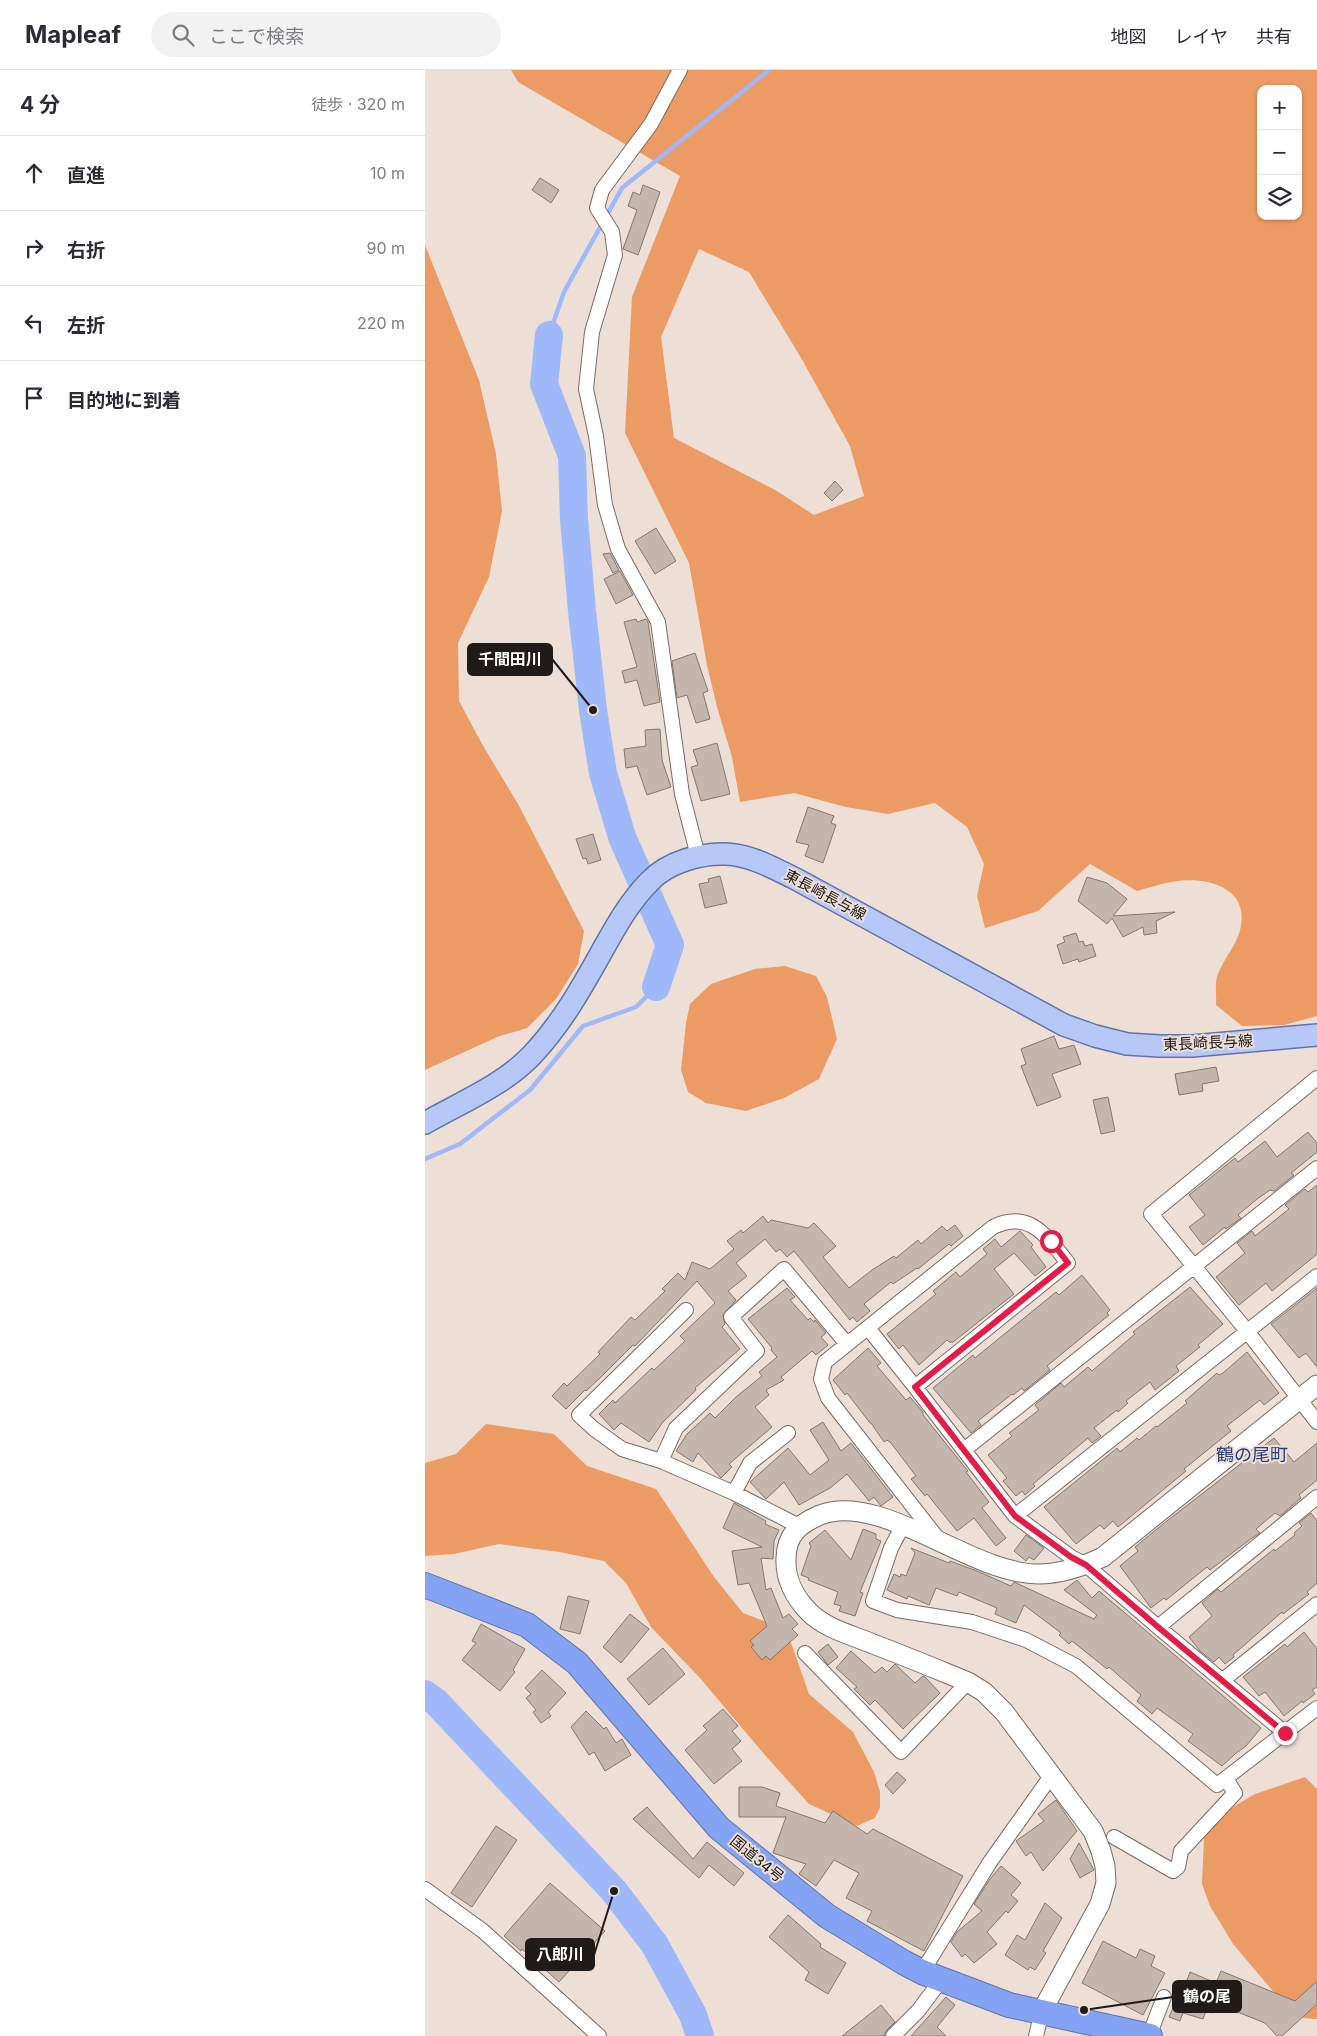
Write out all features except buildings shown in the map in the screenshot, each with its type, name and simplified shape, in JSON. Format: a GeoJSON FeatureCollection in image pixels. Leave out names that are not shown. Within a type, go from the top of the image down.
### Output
{"type":"FeatureCollection","features":[{"type":"Feature","properties":{"kind":"highway","name":"国道34号"},"geometry":{"type":"LineString","coordinates":[[425,1585],[527,1625],[577,1663],[719,1828],[827,1916],[903,1962],[1009,2005],[1149,2036]]}},
{"type":"Feature","properties":{"kind":"main road","name":"東長崎長与線"},"geometry":{"type":"LineString","coordinates":[[425,1123],[506,1079],[533,1054],[557,1025],[579,993],[613,932],[645,887],[651,880],[672,866],[698,856],[727,854],[756,860],[794,878],[1064,1025],[1095,1036],[1127,1044],[1176,1046],[1317,1035]]}},
{"type":"Feature","properties":{"kind":"street"},"geometry":{"type":"LineString","coordinates":[[680,70],[651,124],[602,190],[597,208],[612,232],[615,255],[592,332],[586,389],[605,505],[615,540],[618,549],[658,622],[682,794],[698,856]]}},
{"type":"Feature","properties":{"kind":"street"},"geometry":{"type":"LineString","coordinates":[[1317,1078],[1151,1214],[1192,1267],[1247,1331],[1317,1422]]}},
{"type":"Feature","properties":{"kind":"street"},"geometry":{"type":"LineString","coordinates":[[964,1450],[1317,1168]]}},
{"type":"Feature","properties":{"kind":"street"},"geometry":{"type":"LineString","coordinates":[[915,1387],[1068,1263],[1051,1241],[1031,1224],[1012,1220],[993,1226],[825,1362],[821,1379],[828,1398],[940,1542]]}},
{"type":"Feature","properties":{"kind":"street"},"geometry":{"type":"LineString","coordinates":[[661,1461],[676,1428],[757,1351],[731,1317],[784,1269],[847,1344]]}},
{"type":"Feature","properties":{"kind":"street"},"geometry":{"type":"LineString","coordinates":[[1015,1516],[1317,1276]]}},
{"type":"Feature","properties":{"kind":"street"},"geometry":{"type":"LineString","coordinates":[[686,1310],[579,1415],[594,1430],[622,1449],[661,1461],[734,1493],[799,1526]]}},
{"type":"Feature","properties":{"kind":"street"},"geometry":{"type":"LineString","coordinates":[[867,1328],[1015,1516],[1071,1557],[1086,1565],[1285,1733]]}},
{"type":"Feature","properties":{"kind":"street"},"geometry":{"type":"LineString","coordinates":[[1036,2036],[1042,2011],[1100,1904],[1106,1883],[1101,1851],[1093,1831],[1004,1712],[984,1692],[968,1682],[836,1629],[809,1612],[797,1598],[789,1583],[785,1567],[789,1541],[799,1526],[822,1515],[843,1510],[862,1512],[903,1525],[985,1562],[1015,1571],[1039,1574],[1086,1565],[1103,1557],[1317,1385]]}},
{"type":"Feature","properties":{"kind":"street"},"geometry":{"type":"LineString","coordinates":[[734,1493],[750,1463],[788,1433]]}},
{"type":"Feature","properties":{"kind":"street"},"geometry":{"type":"LineString","coordinates":[[1158,1627],[1317,1497]]}},
{"type":"Feature","properties":{"kind":"street"},"geometry":{"type":"LineString","coordinates":[[903,1525],[891,1548],[873,1601],[897,1610],[972,1622],[1026,1640],[1076,1666],[1217,1785],[1317,1708]]}},
{"type":"Feature","properties":{"kind":"street"},"geometry":{"type":"LineString","coordinates":[[1223,1680],[1317,1604]]}},
{"type":"Feature","properties":{"kind":"street"},"geometry":{"type":"LineString","coordinates":[[805,1653],[901,1752],[968,1682]]}},
{"type":"Feature","properties":{"kind":"street"},"geometry":{"type":"LineString","coordinates":[[893,2036],[918,2011],[932,1975],[990,1862],[1051,1776]]}},
{"type":"Feature","properties":{"kind":"street"},"geometry":{"type":"LineString","coordinates":[[1114,1837],[1173,1871],[1178,1867],[1181,1851],[1235,1793],[1226,1779]]}},
{"type":"Feature","properties":{"kind":"street"},"geometry":{"type":"LineString","coordinates":[[425,1889],[483,1931],[599,2036]]}},
{"type":"Feature","properties":{"kind":"street"},"geometry":{"type":"LineString","coordinates":[[1149,2036],[1164,1997]]}},
{"type":"Feature","properties":{"kind":"shaded area"},"geometry":{"type":"Polygon","coordinates":[[[511,70],[1317,70],[1317,1016],[1284,1025],[1242,1026],[1216,1005],[1217,978],[1237,939],[1241,926],[1241,912],[1238,901],[1221,886],[1209,882],[1183,880],[1137,891],[1090,864],[1038,911],[985,928],[977,896],[984,864],[967,827],[935,803],[888,814],[846,807],[794,793],[740,802],[732,757],[707,665],[689,563],[625,433],[632,297],[680,176],[518,82],[511,70]],[[699,249],[661,337],[674,438],[777,491],[814,515],[864,496],[850,446],[800,356],[749,272],[699,249]]]}},
{"type":"Feature","properties":{"kind":"shaded area"},"geometry":{"type":"Polygon","coordinates":[[[425,245],[479,380],[496,454],[502,511],[489,577],[458,643],[459,701],[518,804],[584,931],[578,964],[556,999],[527,1028],[497,1037],[425,1070],[425,245]]]}},
{"type":"Feature","properties":{"kind":"shaded area"},"geometry":{"type":"Polygon","coordinates":[[[785,966],[816,976],[827,997],[837,1039],[819,1079],[784,1098],[746,1111],[706,1103],[688,1092],[681,1070],[690,1004],[711,984],[755,969],[785,966]]]}},
{"type":"Feature","properties":{"kind":"shaded area"},"geometry":{"type":"Polygon","coordinates":[[[486,1424],[554,1434],[587,1466],[656,1489],[714,1577],[743,1613],[764,1621],[790,1640],[809,1694],[853,1732],[874,1772],[880,1792],[880,1807],[875,1818],[857,1826],[809,1804],[700,1678],[651,1627],[626,1583],[604,1561],[559,1552],[499,1544],[454,1554],[425,1556],[425,1463],[456,1454],[486,1424]]]}},
{"type":"Feature","properties":{"kind":"shaded area"},"geometry":{"type":"Polygon","coordinates":[[[1305,1777],[1317,1789],[1317,2019],[1302,2018],[1272,1990],[1233,1944],[1210,1906],[1202,1884],[1204,1838],[1218,1816],[1255,1794],[1305,1777]]]}},
{"type":"Feature","properties":{"kind":"waterway"},"geometry":{"type":"LineString","coordinates":[[549,335],[564,292],[622,188],[769,70]]}},
{"type":"Feature","properties":{"kind":"waterway"},"geometry":{"type":"LineString","coordinates":[[549,335],[544,384],[572,456],[574,519],[582,611],[593,710],[603,773],[622,837],[670,945],[656,987]]}},
{"type":"Feature","properties":{"kind":"waterway"},"geometry":{"type":"LineString","coordinates":[[425,1159],[460,1144],[530,1090],[583,1026],[636,1007],[656,987]]}},
{"type":"Feature","properties":{"kind":"waterway"},"geometry":{"type":"LineString","coordinates":[[425,1694],[436,1702],[614,1891],[655,1945],[693,2015],[700,2036]]}},
{"type":"Feature","properties":{"kind":"place","name":"千間田川"},"geometry":{"type":"Point","coordinates":[593,710]}},
{"type":"Feature","properties":{"kind":"place","name":"八郎川"},"geometry":{"type":"Point","coordinates":[614,1891]}},
{"type":"Feature","properties":{"kind":"place","name":"鶴の尾"},"geometry":{"type":"Point","coordinates":[1084,2010]}},
{"type":"Feature","properties":{"kind":"district","name":"鶴の尾町"},"geometry":{"type":"Point","coordinates":[1252,1455]}},
{"type":"Feature","properties":{"kind":"route"},"geometry":{"type":"LineString","coordinates":[[1051,1241],[1068,1263],[915,1387],[1015,1516],[1071,1557],[1086,1565],[1285,1733]]}}]}
